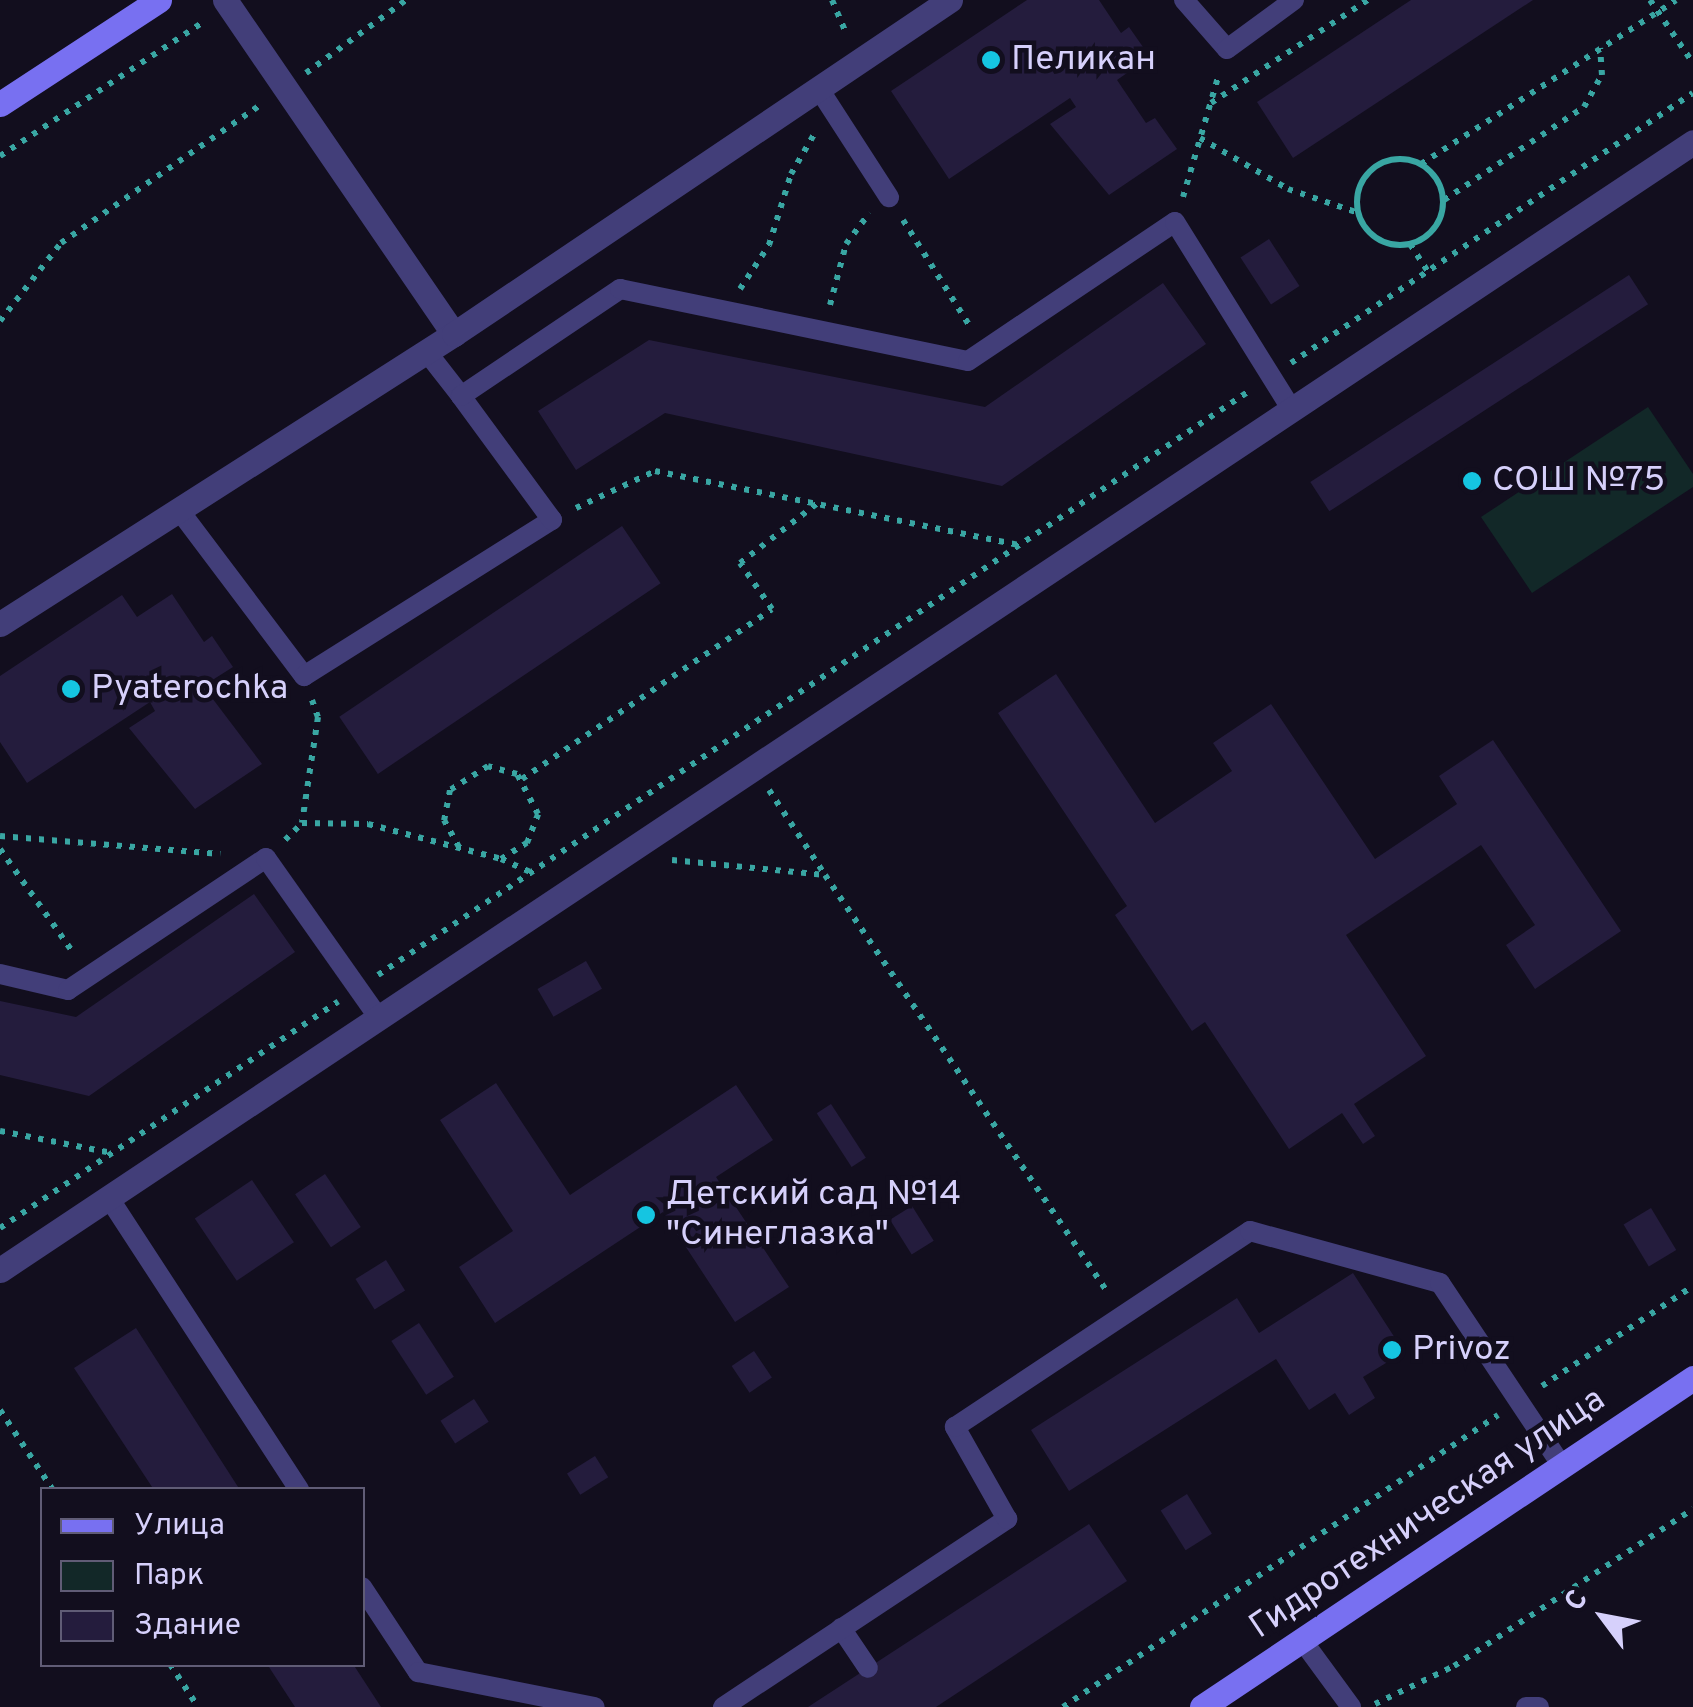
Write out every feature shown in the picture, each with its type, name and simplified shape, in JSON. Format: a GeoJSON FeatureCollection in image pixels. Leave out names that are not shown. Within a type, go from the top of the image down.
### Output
{"type":"FeatureCollection","features":[{"type":"Feature","properties":{"kind":"main road"},"geometry":{"type":"LineString","coordinates":[[0,104],[159,0]]}},
{"type":"Feature","properties":{"kind":"main road","name":"Гидротехническая улица"},"geometry":{"type":"LineString","coordinates":[[1202,1707],[1693,1378]]}},
{"type":"Feature","properties":{"kind":"street"},"geometry":{"type":"LineString","coordinates":[[0,624],[454,334],[950,0]]}},
{"type":"Feature","properties":{"kind":"street"},"geometry":{"type":"LineString","coordinates":[[226,2],[454,334]]}},
{"type":"Feature","properties":{"kind":"street"},"geometry":{"type":"LineString","coordinates":[[0,1270],[1693,142]]}},
{"type":"Feature","properties":{"kind":"lane"},"geometry":{"type":"LineString","coordinates":[[1184,0],[1227,50],[1294,0]]}},
{"type":"Feature","properties":{"kind":"lane"},"geometry":{"type":"LineString","coordinates":[[819,88],[889,197]]}},
{"type":"Feature","properties":{"kind":"lane"},"geometry":{"type":"LineString","coordinates":[[461,396],[620,288],[968,361],[1176,222],[1292,410]]}},
{"type":"Feature","properties":{"kind":"lane"},"geometry":{"type":"LineString","coordinates":[[180,510],[304,676],[552,520],[426,351]]}},
{"type":"Feature","properties":{"kind":"lane"},"geometry":{"type":"LineString","coordinates":[[0,974],[68,990],[266,858],[379,1018]]}},
{"type":"Feature","properties":{"kind":"lane"},"geometry":{"type":"LineString","coordinates":[[109,1198],[297,1487]]}},
{"type":"Feature","properties":{"kind":"lane"},"geometry":{"type":"LineString","coordinates":[[724,1707],[1008,1519],[955,1427],[1250,1231],[1440,1283],[1562,1466]]}},
{"type":"Feature","properties":{"kind":"lane"},"geometry":{"type":"LineString","coordinates":[[365,1592],[418,1672],[595,1707]]}},
{"type":"Feature","properties":{"kind":"lane"},"geometry":{"type":"LineString","coordinates":[[842,1628],[868,1668]]}},
{"type":"Feature","properties":{"kind":"lane"},"geometry":{"type":"LineString","coordinates":[[1302,1640],[1352,1707]]}},
{"type":"Feature","properties":{"kind":"lane"},"geometry":{"type":"LineString","coordinates":[[1526,1707],[1538,1707]]}},
{"type":"Feature","properties":{"kind":"path"},"geometry":{"type":"LineString","coordinates":[[0,321],[62,244],[406,0]]}},
{"type":"Feature","properties":{"kind":"path"},"geometry":{"type":"LineString","coordinates":[[1211,103],[1368,0]]}},
{"type":"Feature","properties":{"kind":"path"},"geometry":{"type":"LineString","coordinates":[[1650,0],[1693,63]]}},
{"type":"Feature","properties":{"kind":"path"},"geometry":{"type":"LineString","coordinates":[[1359,213],[1360,188],[1378,165],[1421,164],[1676,0]]}},
{"type":"Feature","properties":{"kind":"path"},"geometry":{"type":"LineString","coordinates":[[0,156],[226,2]]}},
{"type":"Feature","properties":{"kind":"path"},"geometry":{"type":"LineString","coordinates":[[1200,138],[1288,189],[1359,213],[1383,242],[1410,244],[1435,228],[1444,200],[1584,108],[1602,75],[1600,48]]}},
{"type":"Feature","properties":{"kind":"path"},"geometry":{"type":"LineString","coordinates":[[1176,222],[1227,50]]}},
{"type":"Feature","properties":{"kind":"path"},"geometry":{"type":"LineString","coordinates":[[0,1228],[1693,93]]}},
{"type":"Feature","properties":{"kind":"path"},"geometry":{"type":"LineString","coordinates":[[724,310],[770,245],[809,139],[834,112]]}},
{"type":"Feature","properties":{"kind":"path"},"geometry":{"type":"LineString","coordinates":[[1421,164],[1444,200]]}},
{"type":"Feature","properties":{"kind":"path"},"geometry":{"type":"LineString","coordinates":[[824,331],[846,244],[889,197],[984,350]]}},
{"type":"Feature","properties":{"kind":"path"},"geometry":{"type":"LineString","coordinates":[[1410,244],[1428,272]]}},
{"type":"Feature","properties":{"kind":"path"},"geometry":{"type":"LineString","coordinates":[[552,520],[654,472],[1019,545]]}},
{"type":"Feature","properties":{"kind":"path"},"geometry":{"type":"LineString","coordinates":[[522,779],[772,608],[740,563],[819,502]]}},
{"type":"Feature","properties":{"kind":"path"},"geometry":{"type":"LineString","coordinates":[[0,836],[266,858],[302,823],[318,717],[304,676]]}},
{"type":"Feature","properties":{"kind":"path"},"geometry":{"type":"LineString","coordinates":[[459,847],[444,820],[460,778],[488,766],[522,779],[536,799],[535,830],[502,859]]}},
{"type":"Feature","properties":{"kind":"path"},"geometry":{"type":"LineString","coordinates":[[754,768],[1123,1315]]}},
{"type":"Feature","properties":{"kind":"path"},"geometry":{"type":"LineString","coordinates":[[302,823],[368,824],[502,859],[530,873],[589,878]]}},
{"type":"Feature","properties":{"kind":"path"},"geometry":{"type":"LineString","coordinates":[[0,848],[89,976]]}},
{"type":"Feature","properties":{"kind":"path"},"geometry":{"type":"LineString","coordinates":[[667,859],[825,875]]}},
{"type":"Feature","properties":{"kind":"path"},"geometry":{"type":"LineString","coordinates":[[0,1130],[113,1153]]}},
{"type":"Feature","properties":{"kind":"path"},"geometry":{"type":"LineString","coordinates":[[1064,1707],[1693,1286]]}},
{"type":"Feature","properties":{"kind":"path"},"geometry":{"type":"LineString","coordinates":[[0,1410],[51,1487]]}},
{"type":"Feature","properties":{"kind":"path"},"geometry":{"type":"LineString","coordinates":[[1369,1707],[1454,1666],[1693,1509]]}},
{"type":"Feature","properties":{"kind":"path"},"geometry":{"type":"LineString","coordinates":[[172,1667],[198,1707]]}},
{"type":"Feature","properties":{"kind":"green space"},"geometry":{"type":"Polygon","coordinates":[[[1648,407],[1693,474],[1693,487],[1532,593],[1481,517],[1648,407]]]}},
{"type":"Feature","properties":{"kind":"building"},"geometry":{"type":"Polygon","coordinates":[[[1027,0],[1099,0],[1121,33],[1129,27],[1150,57],[1117,80],[1146,123],[1155,118],[1177,149],[1109,195],[1050,124],[1076,107],[1070,98],[949,179],[891,91],[1027,0]]]}},
{"type":"Feature","properties":{"kind":"building"},"geometry":{"type":"Polygon","coordinates":[[[1411,0],[1533,0],[1293,158],[1257,102],[1411,0]]]}},
{"type":"Feature","properties":{"kind":"building"},"geometry":{"type":"Polygon","coordinates":[[[1269,239],[1299,286],[1271,304],[1240,258],[1269,239]]]}},
{"type":"Feature","properties":{"kind":"building"},"geometry":{"type":"Polygon","coordinates":[[[1629,275],[1648,304],[1329,511],[1310,482],[1629,275]]]}},
{"type":"Feature","properties":{"kind":"building"},"geometry":{"type":"Polygon","coordinates":[[[1163,283],[1206,344],[1002,486],[665,413],[576,470],[538,411],[649,340],[985,407],[1163,283]]]}},
{"type":"Feature","properties":{"kind":"building"},"geometry":{"type":"Polygon","coordinates":[[[622,526],[661,583],[378,774],[339,717],[622,526]]]}},
{"type":"Feature","properties":{"kind":"building"},"geometry":{"type":"Polygon","coordinates":[[[172,594],[204,642],[212,636],[233,667],[203,686],[262,764],[195,809],[129,728],[155,711],[150,702],[27,783],[0,742],[0,676],[122,595],[137,617],[172,594]]]}},
{"type":"Feature","properties":{"kind":"building"},"geometry":{"type":"Polygon","coordinates":[[[1056,674],[1155,823],[1232,771],[1213,743],[1271,704],[1375,859],[1457,804],[1439,776],[1493,740],[1621,931],[1535,989],[1506,945],[1535,925],[1481,845],[1346,935],[1426,1056],[1354,1104],[1375,1136],[1363,1144],[1342,1113],[1289,1149],[1205,1022],[1192,1031],[1115,915],[1127,906],[998,713],[1056,674]]]}},
{"type":"Feature","properties":{"kind":"building"},"geometry":{"type":"Polygon","coordinates":[[[254,894],[295,952],[89,1096],[0,1075],[0,1001],[76,1017],[254,894]]]}},
{"type":"Feature","properties":{"kind":"building"},"geometry":{"type":"Polygon","coordinates":[[[586,961],[602,989],[554,1017],[538,989],[586,961]]]}},
{"type":"Feature","properties":{"kind":"building"},"geometry":{"type":"Polygon","coordinates":[[[496,1083],[570,1195],[736,1085],[773,1140],[716,1177],[789,1287],[735,1322],[663,1212],[495,1323],[459,1267],[513,1231],[440,1120],[496,1083]]]}},
{"type":"Feature","properties":{"kind":"building"},"geometry":{"type":"Polygon","coordinates":[[[831,1104],[866,1158],[852,1167],[817,1113],[831,1104]]]}},
{"type":"Feature","properties":{"kind":"building"},"geometry":{"type":"Polygon","coordinates":[[[325,1174],[361,1227],[331,1247],[295,1194],[325,1174]]]}},
{"type":"Feature","properties":{"kind":"building"},"geometry":{"type":"Polygon","coordinates":[[[252,1180],[294,1242],[237,1281],[195,1219],[252,1180]]]}},
{"type":"Feature","properties":{"kind":"building"},"geometry":{"type":"Polygon","coordinates":[[[912,1206],[934,1241],[912,1255],[890,1220],[912,1206]]]}},
{"type":"Feature","properties":{"kind":"building"},"geometry":{"type":"Polygon","coordinates":[[[1651,1208],[1676,1250],[1649,1266],[1624,1224],[1651,1208]]]}},
{"type":"Feature","properties":{"kind":"building"},"geometry":{"type":"Polygon","coordinates":[[[386,1260],[405,1291],[375,1310],[355,1279],[386,1260]]]}},
{"type":"Feature","properties":{"kind":"building"},"geometry":{"type":"Polygon","coordinates":[[[1353,1273],[1404,1352],[1363,1377],[1375,1398],[1349,1415],[1335,1393],[1309,1410],[1276,1359],[1069,1491],[1031,1430],[1237,1298],[1259,1333],[1353,1273]]]}},
{"type":"Feature","properties":{"kind":"building"},"geometry":{"type":"Polygon","coordinates":[[[419,1323],[454,1377],[426,1395],[391,1341],[419,1323]]]}},
{"type":"Feature","properties":{"kind":"building"},"geometry":{"type":"Polygon","coordinates":[[[136,1328],[238,1487],[152,1487],[74,1368],[136,1328]]]}},
{"type":"Feature","properties":{"kind":"building"},"geometry":{"type":"Polygon","coordinates":[[[754,1351],[772,1378],[750,1393],[732,1366],[754,1351]]]}},
{"type":"Feature","properties":{"kind":"building"},"geometry":{"type":"Polygon","coordinates":[[[474,1399],[489,1422],[455,1443],[440,1421],[474,1399]]]}},
{"type":"Feature","properties":{"kind":"building"},"geometry":{"type":"Polygon","coordinates":[[[595,1456],[608,1477],[580,1495],[567,1473],[595,1456]]]}},
{"type":"Feature","properties":{"kind":"building"},"geometry":{"type":"Polygon","coordinates":[[[1187,1494],[1212,1534],[1186,1550],[1161,1510],[1187,1494]]]}},
{"type":"Feature","properties":{"kind":"building"},"geometry":{"type":"Polygon","coordinates":[[[1089,1524],[1127,1581],[936,1707],[808,1707],[1089,1524]]]}},
{"type":"Feature","properties":{"kind":"building"},"geometry":{"type":"Polygon","coordinates":[[[269,1667],[355,1667],[381,1707],[295,1707],[269,1667]]]}},
{"type":"Feature","properties":{"kind":"place","name":"Пеликан"},"geometry":{"type":"Point","coordinates":[991,60]}},
{"type":"Feature","properties":{"kind":"place","name":"СОШ №75"},"geometry":{"type":"Point","coordinates":[1472,481]}},
{"type":"Feature","properties":{"kind":"place","name":"Pyaterochka"},"geometry":{"type":"Point","coordinates":[71,689]}},
{"type":"Feature","properties":{"kind":"place","name":"Детский сад №14 \"Синеглазка\""},"geometry":{"type":"Point","coordinates":[646,1215]}},
{"type":"Feature","properties":{"kind":"place","name":"Privoz"},"geometry":{"type":"Point","coordinates":[1392,1350]}}]}
